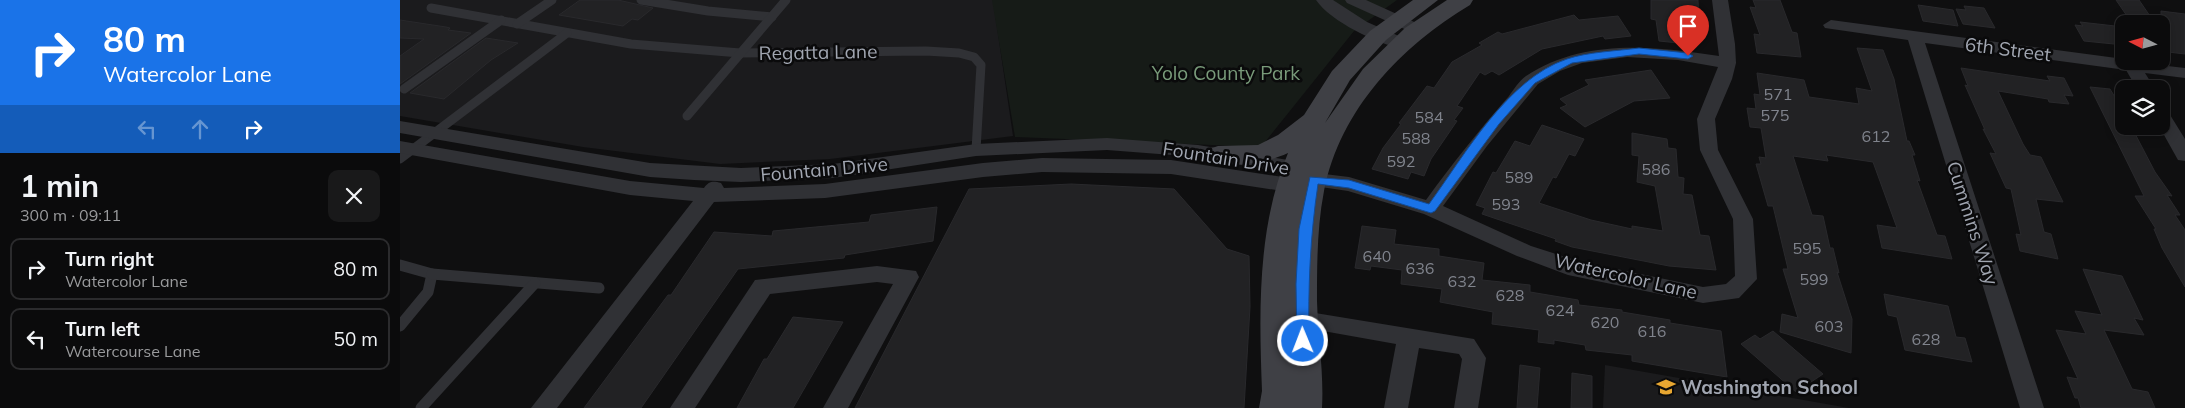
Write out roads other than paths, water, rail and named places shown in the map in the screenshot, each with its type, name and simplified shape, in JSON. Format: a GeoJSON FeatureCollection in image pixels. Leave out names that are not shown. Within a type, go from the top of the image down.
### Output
{"type":"FeatureCollection","features":[{"type":"Feature","properties":{"kind":"street"},"geometry":{"type":"LineString","coordinates":[[1324,0],[1333,9],[1398,32]]}},
{"type":"Feature","properties":{"kind":"street"},"geometry":{"type":"LineString","coordinates":[[1353,0],[1398,32]]}},
{"type":"Feature","properties":{"kind":"street"},"geometry":{"type":"LineString","coordinates":[[1276,408],[1276,283],[1281,228],[1299,178],[1324,149],[1361,86],[1398,32],[1427,0]]}},
{"type":"Feature","properties":{"kind":"street"},"geometry":{"type":"LineString","coordinates":[[1305,408],[1306,391],[1302,320],[1305,229],[1299,178],[1303,139],[1324,99],[1347,68],[1398,32],[1462,0]]}},
{"type":"Feature","properties":{"kind":"street","name":"Watercolor Lane"},"geometry":{"type":"LineString","coordinates":[[1299,178],[1349,184],[1431,209],[1524,250],[1576,269],[1703,294],[1730,292],[1746,279],[1743,219],[1709,150],[1706,119],[1723,79],[1727,63],[1727,44],[1720,0]]}},
{"type":"Feature","properties":{"kind":"street","name":"6th Street"},"geometry":{"type":"LineString","coordinates":[[1831,25],[2115,63]]}},
{"type":"Feature","properties":{"kind":"street","name":"Cummins Way"},"geometry":{"type":"LineString","coordinates":[[1915,37],[2032,408]]}},
{"type":"Feature","properties":{"kind":"street"},"geometry":{"type":"LineString","coordinates":[[1431,209],[1495,121],[1531,81],[1569,61],[1639,51],[1669,53],[1727,63]]}},
{"type":"Feature","properties":{"kind":"street","name":"6th Street"},"geometry":{"type":"LineString","coordinates":[[2170,70],[2185,72]]}},
{"type":"Feature","properties":{"kind":"street"},"geometry":{"type":"LineString","coordinates":[[1218,155],[1248,156],[1270,152],[1287,143],[1314,117]]}},
{"type":"Feature","properties":{"kind":"street","name":"Fountain Drive"},"geometry":{"type":"LineString","coordinates":[[400,127],[650,170],[723,174],[833,171],[976,150],[1107,144],[1159,147],[1218,155],[1299,178]]}},
{"type":"Feature","properties":{"kind":"street"},"geometry":{"type":"LineString","coordinates":[[2170,129],[2185,155]]}},
{"type":"Feature","properties":{"kind":"street","name":"Fountain Drive"},"geometry":{"type":"LineString","coordinates":[[404,152],[630,188],[709,195],[825,191],[983,170],[1042,165],[1171,167],[1299,178]]}},
{"type":"Feature","properties":{"kind":"street"},"geometry":{"type":"LineString","coordinates":[[544,408],[709,195],[723,174]]}},
{"type":"Feature","properties":{"kind":"street"},"geometry":{"type":"LineString","coordinates":[[682,408],[763,286],[877,274],[908,276],[836,408]]}},
{"type":"Feature","properties":{"kind":"street"},"geometry":{"type":"LineString","coordinates":[[1302,320],[1466,346],[1474,358],[1466,408]]}},
{"type":"Feature","properties":{"kind":"street"},"geometry":{"type":"LineString","coordinates":[[1396,408],[1410,338]]}},
{"type":"Feature","properties":{"kind":"lane"},"geometry":{"type":"LineString","coordinates":[[517,24],[552,0]]}},
{"type":"Feature","properties":{"kind":"lane"},"geometry":{"type":"LineString","coordinates":[[641,0],[670,2],[772,17]]}},
{"type":"Feature","properties":{"kind":"lane"},"geometry":{"type":"LineString","coordinates":[[687,116],[786,0]]}},
{"type":"Feature","properties":{"kind":"lane","name":"Regatta Lane"},"geometry":{"type":"LineString","coordinates":[[431,8],[631,44],[740,53],[926,51],[959,53],[974,57],[981,65],[976,150]]}},
{"type":"Feature","properties":{"kind":"lane"},"geometry":{"type":"LineString","coordinates":[[404,90],[501,20]]}},
{"type":"Feature","properties":{"kind":"lane"},"geometry":{"type":"LineString","coordinates":[[404,152],[435,133],[567,33]]}},
{"type":"Feature","properties":{"kind":"lane"},"geometry":{"type":"LineString","coordinates":[[400,265],[432,274],[599,288]]}},
{"type":"Feature","properties":{"kind":"lane"},"geometry":{"type":"LineString","coordinates":[[400,326],[428,292],[432,274]]}},
{"type":"Feature","properties":{"kind":"lane"},"geometry":{"type":"LineString","coordinates":[[421,408],[535,283]]}},
{"type":"Feature","properties":{"kind":"place","name":"Washington School"},"geometry":{"type":"Point","coordinates":[1666,387]}},
{"type":"Feature","properties":{"kind":"park label","name":"Yolo County Park"},"geometry":{"type":"Point","coordinates":[1226,73]}}]}
